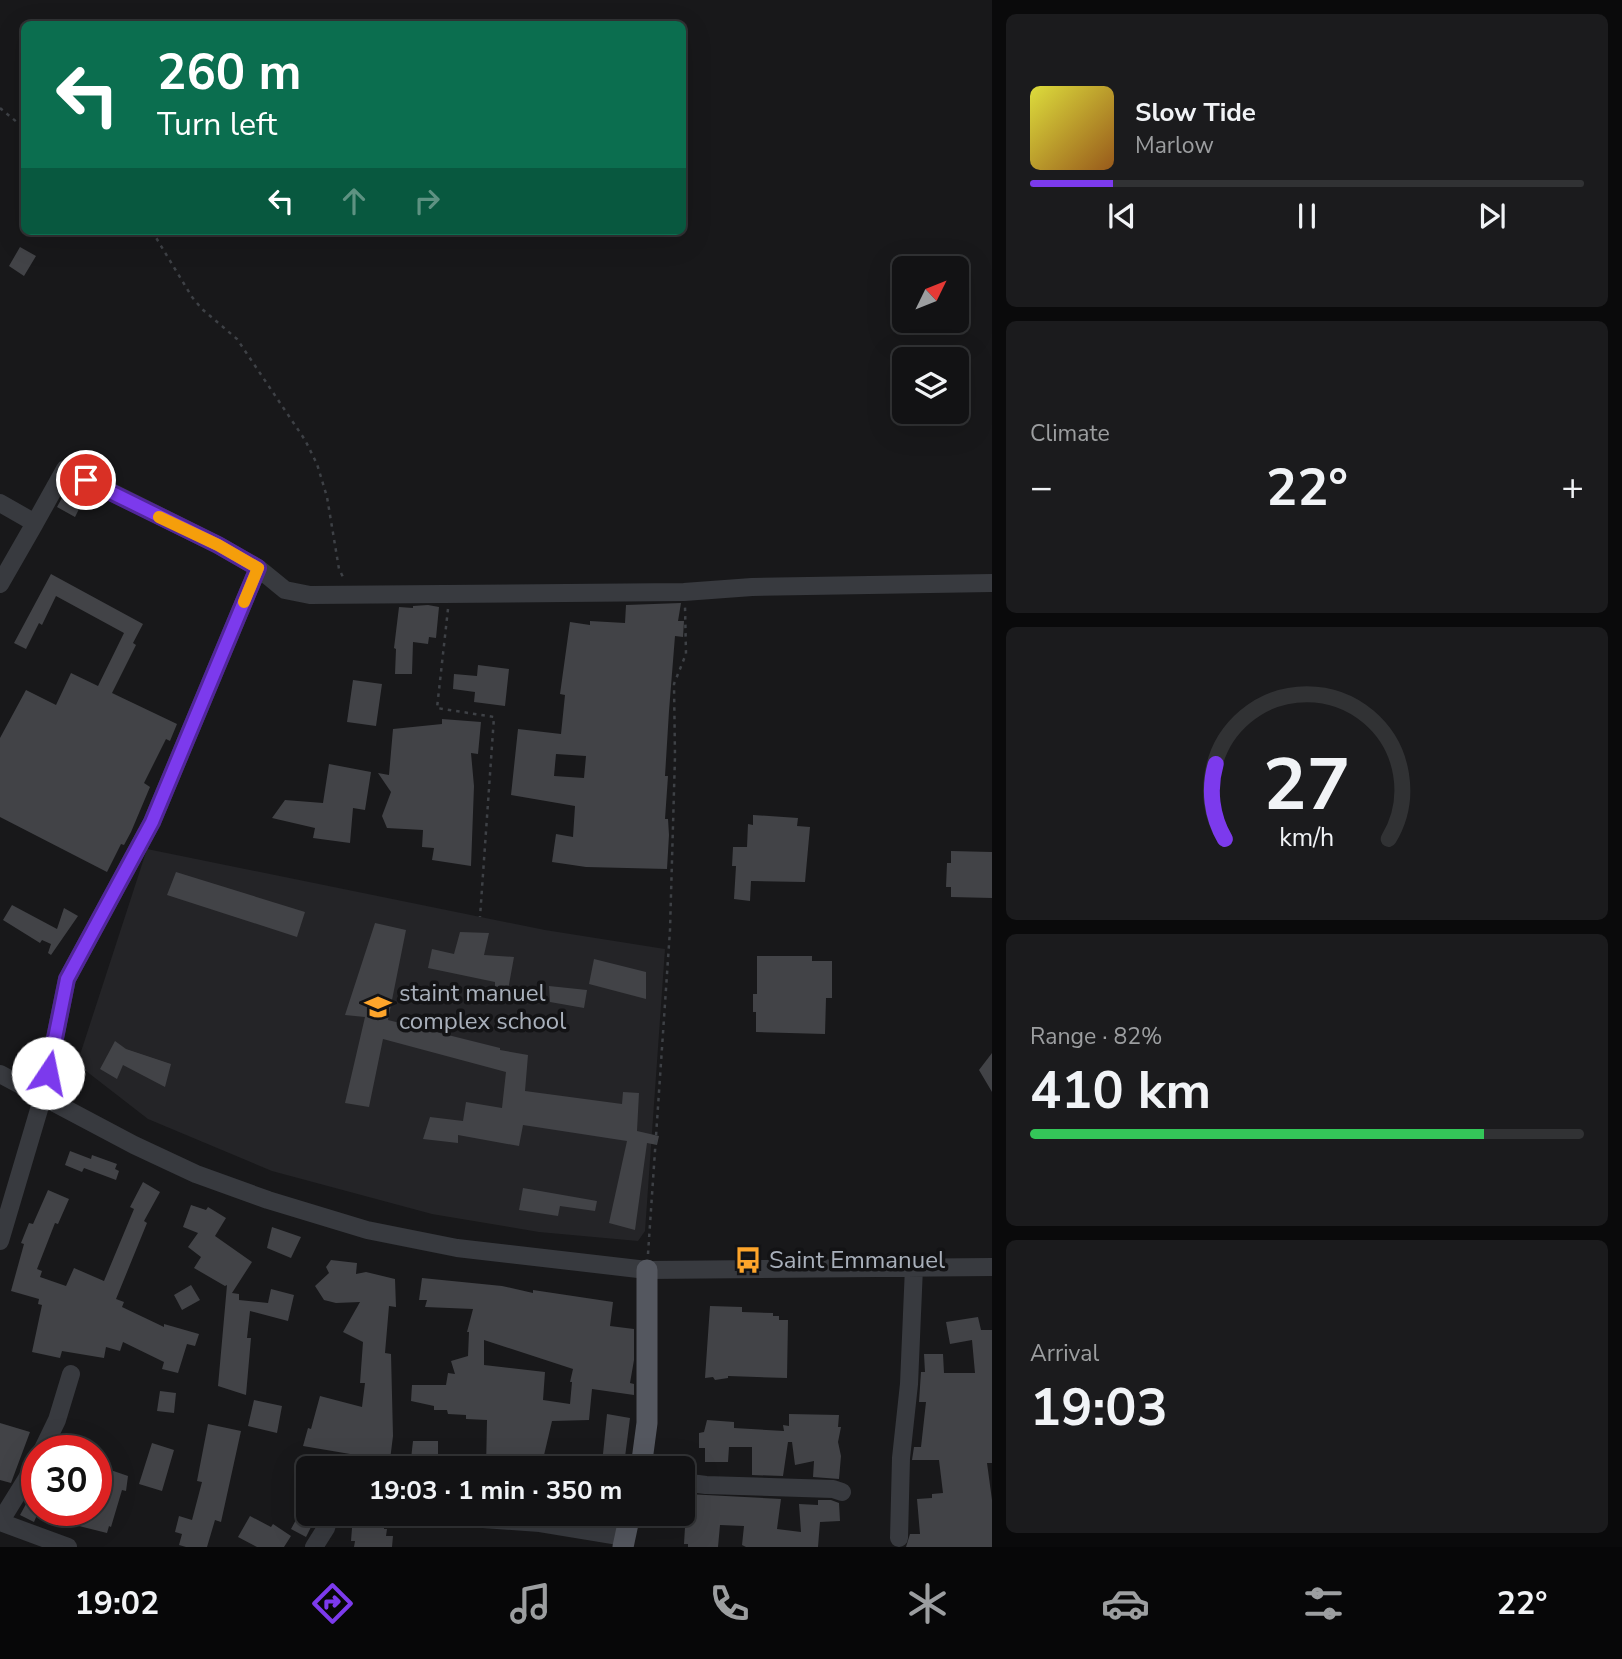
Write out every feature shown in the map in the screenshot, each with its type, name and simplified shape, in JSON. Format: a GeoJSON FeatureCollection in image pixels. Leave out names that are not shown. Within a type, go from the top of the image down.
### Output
{"type":"FeatureCollection","features":[{"type":"Feature","properties":{"kind":"main road"},"geometry":{"type":"LineString","coordinates":[[643,1456],[647,1423],[647,1270]]}},
{"type":"Feature","properties":{"kind":"street"},"geometry":{"type":"LineString","coordinates":[[0,584],[65,469],[218,545],[258,568],[285,590],[310,595],[684,592],[752,587],[992,583]]}},
{"type":"Feature","properties":{"kind":"street"},"geometry":{"type":"LineString","coordinates":[[0,503],[35,523]]}},
{"type":"Feature","properties":{"kind":"street"},"geometry":{"type":"LineString","coordinates":[[0,1241],[43,1096],[67,979],[152,822],[258,568]]}},
{"type":"Feature","properties":{"kind":"street"},"geometry":{"type":"LineString","coordinates":[[0,1073],[134,1145],[196,1174],[268,1200],[367,1230],[457,1248],[647,1270],[992,1267]]}},
{"type":"Feature","properties":{"kind":"street"},"geometry":{"type":"LineString","coordinates":[[900,1538],[901,1458],[909,1384],[914,1267]]}},
{"type":"Feature","properties":{"kind":"street"},"geometry":{"type":"LineString","coordinates":[[50,1435],[71,1374]]}},
{"type":"Feature","properties":{"kind":"street"},"geometry":{"type":"LineString","coordinates":[[695,1484],[833,1489],[842,1492]]}},
{"type":"Feature","properties":{"kind":"street"},"geometry":{"type":"LineString","coordinates":[[21,1488],[0,1522],[68,1547]]}},
{"type":"Feature","properties":{"kind":"street"},"geometry":{"type":"LineString","coordinates":[[314,1547],[327,1526]]}},
{"type":"Feature","properties":{"kind":"street"},"geometry":{"type":"LineString","coordinates":[[553,1526],[624,1542]]}},
{"type":"Feature","properties":{"kind":"path"},"geometry":{"type":"LineString","coordinates":[[0,108],[21,126]]}},
{"type":"Feature","properties":{"kind":"path"},"geometry":{"type":"LineString","coordinates":[[154,235],[192,297],[237,339],[304,440],[317,464],[327,497],[339,569],[356,595]]}},
{"type":"Feature","properties":{"kind":"path"},"geometry":{"type":"LineString","coordinates":[[647,1270],[670,930],[675,756],[674,684],[686,654],[684,592]]}},
{"type":"Feature","properties":{"kind":"path"},"geometry":{"type":"LineString","coordinates":[[450,595],[437,708],[494,717],[480,917]]}},
{"type":"Feature","properties":{"kind":"shaded area","name":"staint manuel complex school"},"geometry":{"type":"Polygon","coordinates":[[[147,849],[545,930],[665,949],[645,1231],[638,1241],[539,1232],[432,1214],[272,1171],[148,1119],[77,1064],[147,849]]]}},
{"type":"Feature","properties":{"kind":"building"},"geometry":{"type":"Polygon","coordinates":[[[20,247],[36,256],[24,276],[9,266],[20,247]]]}},
{"type":"Feature","properties":{"kind":"building"},"geometry":{"type":"Polygon","coordinates":[[[63,496],[81,505],[75,517],[57,507],[63,496]]]}},
{"type":"Feature","properties":{"kind":"building"},"geometry":{"type":"Polygon","coordinates":[[[51,574],[143,624],[133,643],[136,645],[112,693],[177,724],[170,741],[166,739],[144,783],[150,787],[131,832],[124,845],[121,844],[107,872],[0,817],[0,738],[26,690],[56,705],[71,673],[98,686],[124,633],[56,596],[42,625],[39,623],[26,649],[14,643],[51,574]]]}},
{"type":"Feature","properties":{"kind":"building"},"geometry":{"type":"Polygon","coordinates":[[[681,603],[678,621],[684,621],[683,637],[675,636],[669,711],[665,776],[668,776],[665,819],[668,819],[669,835],[667,869],[586,867],[552,862],[556,834],[573,837],[575,806],[511,795],[518,729],[561,734],[565,695],[560,694],[570,622],[590,625],[590,621],[625,623],[626,605],[681,603]],[[556,754],[554,776],[584,778],[586,756],[556,754]]]}},
{"type":"Feature","properties":{"kind":"building"},"geometry":{"type":"Polygon","coordinates":[[[399,607],[439,607],[436,638],[429,637],[428,644],[413,642],[412,674],[395,674],[394,648],[399,607]]]}},
{"type":"Feature","properties":{"kind":"building"},"geometry":{"type":"Polygon","coordinates":[[[478,665],[509,669],[505,706],[474,702],[475,692],[453,689],[454,674],[477,676],[478,665]]]}},
{"type":"Feature","properties":{"kind":"building"},"geometry":{"type":"Polygon","coordinates":[[[353,680],[382,684],[376,726],[347,722],[353,680]]]}},
{"type":"Feature","properties":{"kind":"building"},"geometry":{"type":"Polygon","coordinates":[[[442,719],[481,722],[478,754],[471,753],[474,786],[471,866],[432,860],[434,848],[422,847],[423,830],[387,828],[382,816],[391,792],[378,773],[389,775],[393,729],[442,724],[442,719]]]}},
{"type":"Feature","properties":{"kind":"building"},"geometry":{"type":"Polygon","coordinates":[[[329,764],[371,772],[365,810],[353,808],[350,843],[313,838],[315,828],[272,818],[285,800],[323,803],[329,764]]]}},
{"type":"Feature","properties":{"kind":"building"},"geometry":{"type":"Polygon","coordinates":[[[753,815],[798,818],[797,826],[810,827],[805,882],[751,881],[750,901],[734,899],[736,866],[732,866],[733,847],[747,847],[748,824],[753,825],[753,815]]]}},
{"type":"Feature","properties":{"kind":"building"},"geometry":{"type":"Polygon","coordinates":[[[951,851],[992,852],[992,898],[951,897],[951,887],[946,887],[947,863],[951,863],[951,851]]]}},
{"type":"Feature","properties":{"kind":"building"},"geometry":{"type":"Polygon","coordinates":[[[176,872],[305,912],[297,937],[167,895],[176,872]]]}},
{"type":"Feature","properties":{"kind":"building"},"geometry":{"type":"Polygon","coordinates":[[[12,905],[57,929],[64,908],[78,916],[51,955],[48,953],[51,944],[42,940],[40,943],[3,920],[12,905]]]}},
{"type":"Feature","properties":{"kind":"building"},"geometry":{"type":"Polygon","coordinates":[[[375,923],[406,930],[388,1020],[528,1055],[525,1091],[622,1104],[623,1092],[639,1093],[637,1131],[659,1136],[657,1145],[647,1143],[635,1230],[609,1223],[627,1141],[523,1125],[519,1146],[458,1135],[458,1143],[423,1139],[430,1117],[463,1121],[466,1102],[502,1108],[506,1072],[383,1039],[369,1107],[345,1103],[365,1017],[345,1015],[375,923]]]}},
{"type":"Feature","properties":{"kind":"building"},"geometry":{"type":"Polygon","coordinates":[[[460,932],[489,933],[484,955],[514,957],[508,990],[495,989],[495,982],[428,968],[432,949],[454,954],[460,932]]]}},
{"type":"Feature","properties":{"kind":"building"},"geometry":{"type":"Polygon","coordinates":[[[757,956],[812,956],[812,961],[832,961],[832,998],[826,998],[825,1034],[756,1032],[753,994],[757,994],[757,956]]]}},
{"type":"Feature","properties":{"kind":"building"},"geometry":{"type":"Polygon","coordinates":[[[594,959],[646,972],[646,999],[589,984],[594,959]]]}},
{"type":"Feature","properties":{"kind":"building"},"geometry":{"type":"Polygon","coordinates":[[[549,986],[587,990],[584,1008],[550,1002],[549,986]]]}},
{"type":"Feature","properties":{"kind":"building"},"geometry":{"type":"Polygon","coordinates":[[[115,1041],[126,1049],[171,1064],[165,1087],[123,1065],[117,1079],[100,1069],[115,1041]]]}},
{"type":"Feature","properties":{"kind":"building"},"geometry":{"type":"Polygon","coordinates":[[[992,1053],[992,1092],[979,1070],[992,1053]]]}},
{"type":"Feature","properties":{"kind":"building"},"geometry":{"type":"Polygon","coordinates":[[[70,1151],[91,1159],[92,1155],[117,1164],[115,1169],[119,1171],[116,1180],[84,1168],[82,1172],[65,1165],[70,1151]]]}},
{"type":"Feature","properties":{"kind":"building"},"geometry":{"type":"Polygon","coordinates":[[[143,1182],[160,1192],[144,1221],[147,1223],[116,1299],[124,1302],[122,1307],[164,1327],[164,1324],[199,1334],[195,1346],[187,1344],[178,1373],[162,1369],[164,1362],[123,1342],[120,1351],[106,1347],[104,1358],[62,1351],[60,1358],[32,1352],[42,1305],[38,1304],[39,1299],[11,1291],[24,1244],[21,1243],[48,1190],[69,1199],[58,1224],[55,1223],[37,1269],[42,1271],[40,1277],[66,1286],[74,1268],[104,1281],[134,1209],[130,1207],[143,1182]]]}},
{"type":"Feature","properties":{"kind":"building"},"geometry":{"type":"Polygon","coordinates":[[[523,1188],[597,1201],[595,1211],[560,1206],[558,1216],[519,1210],[523,1188]]]}},
{"type":"Feature","properties":{"kind":"building"},"geometry":{"type":"Polygon","coordinates":[[[191,1205],[206,1210],[208,1207],[226,1218],[215,1236],[252,1262],[232,1293],[239,1294],[239,1300],[268,1303],[271,1289],[294,1295],[288,1321],[250,1311],[247,1338],[251,1338],[246,1395],[218,1386],[227,1285],[194,1268],[201,1257],[188,1247],[198,1233],[183,1227],[191,1205]]]}},
{"type":"Feature","properties":{"kind":"building"},"geometry":{"type":"Polygon","coordinates":[[[272,1227],[301,1237],[291,1258],[267,1248],[272,1227]]]}},
{"type":"Feature","properties":{"kind":"building"},"geometry":{"type":"Polygon","coordinates":[[[331,1260],[357,1263],[356,1274],[366,1272],[395,1279],[396,1307],[389,1306],[385,1353],[391,1354],[393,1436],[390,1456],[356,1456],[303,1446],[308,1428],[311,1429],[320,1396],[362,1407],[365,1383],[360,1383],[363,1342],[343,1332],[360,1302],[336,1303],[324,1300],[315,1286],[329,1273],[326,1267],[331,1260]]]}},
{"type":"Feature","properties":{"kind":"building"},"geometry":{"type":"Polygon","coordinates":[[[422,1278],[613,1302],[610,1326],[634,1329],[634,1360],[630,1383],[634,1384],[634,1395],[592,1389],[589,1420],[552,1421],[544,1456],[486,1456],[487,1420],[466,1419],[466,1415],[448,1414],[447,1410],[434,1410],[434,1406],[411,1401],[412,1385],[446,1385],[448,1373],[455,1374],[451,1361],[468,1356],[467,1332],[473,1309],[425,1307],[427,1300],[419,1300],[422,1278]],[[484,1340],[484,1365],[545,1372],[543,1400],[570,1404],[573,1369],[484,1340]]]}},
{"type":"Feature","properties":{"kind":"building"},"geometry":{"type":"Polygon","coordinates":[[[191,1285],[200,1300],[182,1310],[174,1295],[191,1285]]]}},
{"type":"Feature","properties":{"kind":"building"},"geometry":{"type":"Polygon","coordinates":[[[710,1306],[742,1307],[742,1312],[773,1313],[773,1316],[779,1316],[779,1320],[788,1320],[787,1378],[705,1378],[710,1306]]]}},
{"type":"Feature","properties":{"kind":"building"},"geometry":{"type":"Polygon","coordinates":[[[978,1317],[981,1330],[992,1330],[992,1463],[987,1463],[992,1500],[992,1547],[906,1547],[910,1534],[920,1534],[917,1499],[932,1498],[932,1494],[943,1493],[939,1460],[912,1460],[914,1447],[921,1447],[926,1402],[919,1402],[921,1372],[925,1372],[924,1354],[943,1354],[944,1373],[975,1373],[972,1340],[950,1344],[946,1322],[978,1317]]]}},
{"type":"Feature","properties":{"kind":"building"},"geometry":{"type":"Polygon","coordinates":[[[160,1391],[176,1393],[174,1413],[157,1411],[160,1391]]]}},
{"type":"Feature","properties":{"kind":"building"},"geometry":{"type":"Polygon","coordinates":[[[254,1400],[282,1406],[277,1433],[248,1426],[254,1400]]]}},
{"type":"Feature","properties":{"kind":"building"},"geometry":{"type":"Polygon","coordinates":[[[607,1414],[630,1418],[625,1456],[603,1454],[607,1414]]]}},
{"type":"Feature","properties":{"kind":"building"},"geometry":{"type":"Polygon","coordinates":[[[789,1414],[839,1415],[839,1479],[813,1477],[814,1461],[795,1465],[792,1442],[788,1442],[783,1476],[752,1475],[752,1447],[729,1447],[728,1462],[705,1462],[705,1448],[699,1448],[699,1433],[704,1432],[707,1420],[734,1422],[734,1428],[784,1431],[783,1425],[789,1426],[789,1414]]]}},
{"type":"Feature","properties":{"kind":"building"},"geometry":{"type":"Polygon","coordinates":[[[0,1423],[30,1432],[29,1435],[21,1435],[21,1456],[11,1483],[0,1480],[0,1423]]]}},
{"type":"Feature","properties":{"kind":"building"},"geometry":{"type":"Polygon","coordinates":[[[208,1424],[241,1431],[221,1522],[215,1520],[207,1547],[186,1547],[179,1545],[182,1534],[175,1532],[179,1516],[192,1520],[202,1482],[197,1481],[208,1424]]]}},
{"type":"Feature","properties":{"kind":"building"},"geometry":{"type":"Polygon","coordinates":[[[413,1441],[438,1441],[438,1456],[411,1456],[413,1441]]]}},
{"type":"Feature","properties":{"kind":"building"},"geometry":{"type":"Polygon","coordinates":[[[152,1443],[174,1450],[162,1491],[139,1484],[152,1443]]]}},
{"type":"Feature","properties":{"kind":"building"},"geometry":{"type":"Polygon","coordinates":[[[112,1470],[128,1476],[126,1491],[122,1490],[112,1524],[112,1470]]]}},
{"type":"Feature","properties":{"kind":"building"},"geometry":{"type":"Polygon","coordinates":[[[695,1494],[781,1499],[777,1529],[801,1532],[799,1504],[818,1505],[818,1500],[839,1503],[840,1521],[820,1522],[818,1547],[746,1547],[742,1545],[744,1526],[720,1525],[718,1547],[688,1547],[688,1544],[684,1544],[685,1526],[695,1526],[695,1494]]]}},
{"type":"Feature","properties":{"kind":"building"},"geometry":{"type":"Polygon","coordinates":[[[250,1516],[271,1527],[273,1524],[291,1536],[284,1547],[257,1547],[238,1537],[250,1516]]]}},
{"type":"Feature","properties":{"kind":"building"},"geometry":{"type":"Polygon","coordinates":[[[296,1520],[296,1526],[312,1526],[306,1537],[291,1529],[296,1520]]]}},
{"type":"Feature","properties":{"kind":"building"},"geometry":{"type":"Polygon","coordinates":[[[79,1526],[109,1526],[107,1533],[79,1526]]]}},
{"type":"Feature","properties":{"kind":"building"},"geometry":{"type":"Polygon","coordinates":[[[384,1526],[384,1529],[387,1529],[386,1536],[393,1536],[392,1547],[354,1547],[355,1541],[351,1541],[352,1528],[384,1526]]]}},
{"type":"Feature","properties":{"kind":"slow traffic"},"geometry":{"type":"LineString","coordinates":[[159,517],[218,545],[258,568],[244,602]]}},
{"type":"Feature","properties":{"kind":"place","name":"staint manuel complex school"},"geometry":{"type":"Point","coordinates":[378,1007]}},
{"type":"Feature","properties":{"kind":"place","name":"Saint Emmanuel"},"geometry":{"type":"Point","coordinates":[748,1260]}},
{"type":"Feature","properties":{"kind":"route"},"geometry":{"type":"LineString","coordinates":[[48,1073],[67,979],[152,822],[258,568],[218,545],[86,480]]}}]}
